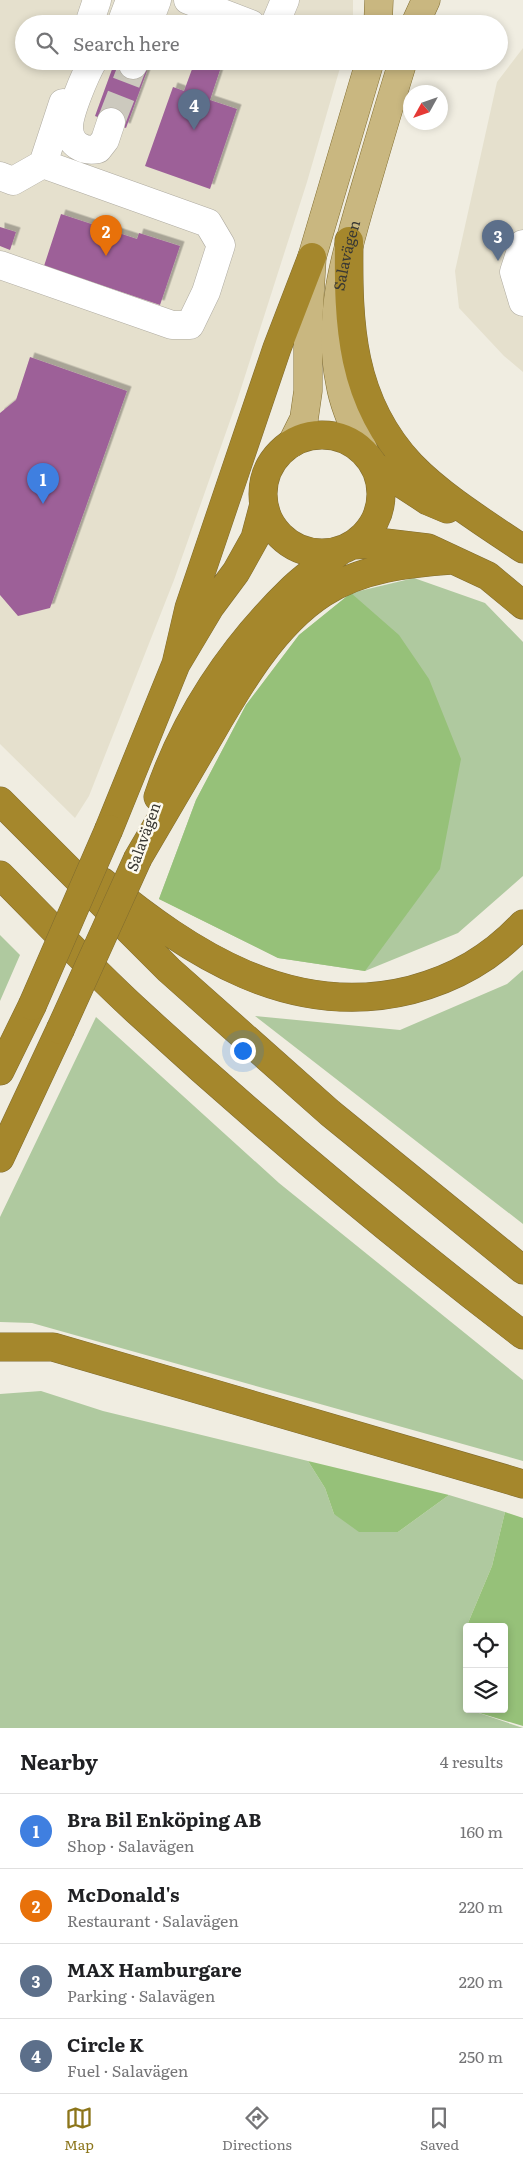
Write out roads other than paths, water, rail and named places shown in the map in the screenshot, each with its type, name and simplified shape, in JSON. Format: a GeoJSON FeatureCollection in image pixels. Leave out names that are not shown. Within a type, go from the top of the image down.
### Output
{"type":"FeatureCollection","features":[{"type":"Feature","properties":{"kind":"highway"},"geometry":{"type":"LineString","coordinates":[[349,241],[349,296],[355,358],[375,414],[390,439],[412,465],[440,490],[523,549]]}},
{"type":"Feature","properties":{"kind":"highway"},"geometry":{"type":"LineString","coordinates":[[0,1071],[32,1006],[109,829],[176,664],[192,599],[277,348],[312,257]]}},
{"type":"Feature","properties":{"kind":"highway"},"geometry":{"type":"LineString","coordinates":[[490,526],[428,501],[370,459],[351,442],[329,435],[306,437],[292,443],[280,452],[271,463],[265,476],[263,490],[268,520],[278,534],[290,545],[306,552],[322,554],[386,543],[428,548],[488,576],[523,605]]}},
{"type":"Feature","properties":{"kind":"highway"},"geometry":{"type":"LineString","coordinates":[[346,549],[368,534],[377,519],[382,502],[381,484],[370,459]]}},
{"type":"Feature","properties":{"kind":"highway"},"geometry":{"type":"LineString","coordinates":[[176,664],[210,607],[236,572],[255,538],[264,504]]}},
{"type":"Feature","properties":{"kind":"highway","name":"Salavägen"},"geometry":{"type":"LineString","coordinates":[[0,1158],[138,858],[162,784],[182,738],[212,686],[239,647],[263,618],[292,588],[346,549]]}},
{"type":"Feature","properties":{"kind":"highway"},"geometry":{"type":"LineString","coordinates":[[138,858],[226,708],[267,647],[291,618],[322,593],[341,583],[381,569],[414,563],[453,560]]}},
{"type":"Feature","properties":{"kind":"highway"},"geometry":{"type":"LineString","coordinates":[[0,800],[146,917],[184,943],[245,976],[280,988],[316,996],[354,998],[389,995],[424,986],[455,976],[508,940],[523,924]]}},
{"type":"Feature","properties":{"kind":"highway"},"geometry":{"type":"LineString","coordinates":[[0,800],[169,970],[330,1112],[523,1270]]}},
{"type":"Feature","properties":{"kind":"highway"},"geometry":{"type":"LineString","coordinates":[[0,875],[136,1010],[297,1153],[523,1336]]}},
{"type":"Feature","properties":{"kind":"highway"},"geometry":{"type":"LineString","coordinates":[[0,1347],[52,1347],[523,1484]]}},
{"type":"Feature","properties":{"kind":"main road"},"geometry":{"type":"LineString","coordinates":[[378,15],[379,0]]}},
{"type":"Feature","properties":{"kind":"main road"},"geometry":{"type":"LineString","coordinates":[[419,15],[426,0]]}},
{"type":"Feature","properties":{"kind":"main road","name":"Salavägen"},"geometry":{"type":"LineString","coordinates":[[292,443],[304,419],[308,391],[308,325],[312,257],[367,70]]}},
{"type":"Feature","properties":{"kind":"main road","name":"Salavägen"},"geometry":{"type":"LineString","coordinates":[[370,459],[350,418],[340,384],[336,362],[335,327],[338,296],[349,241],[400,70]]}},
{"type":"Feature","properties":{"kind":"lane"},"geometry":{"type":"LineString","coordinates":[[92,15],[97,0]]}},
{"type":"Feature","properties":{"kind":"lane"},"geometry":{"type":"LineString","coordinates":[[125,15],[130,0]]}},
{"type":"Feature","properties":{"kind":"lane"},"geometry":{"type":"LineString","coordinates":[[151,15],[157,0]]}},
{"type":"Feature","properties":{"kind":"lane"},"geometry":{"type":"LineString","coordinates":[[188,0],[227,15]]}},
{"type":"Feature","properties":{"kind":"lane"},"geometry":{"type":"LineString","coordinates":[[279,15],[285,0]]}},
{"type":"Feature","properties":{"kind":"lane"},"geometry":{"type":"LineString","coordinates":[[0,176],[12,180],[43,164],[74,70]]}},
{"type":"Feature","properties":{"kind":"lane"},"geometry":{"type":"LineString","coordinates":[[88,70],[77,96],[69,127],[72,138],[79,148],[89,151],[98,149],[105,140],[111,122]]}},
{"type":"Feature","properties":{"kind":"lane"},"geometry":{"type":"LineString","coordinates":[[0,265],[172,325],[190,325],[206,292],[221,245],[208,223],[43,164]]}},
{"type":"Feature","properties":{"kind":"lane"},"geometry":{"type":"LineString","coordinates":[[523,244],[514,272],[523,302]]}},
{"type":"Feature","properties":{"kind":"tunnel"},"geometry":{"type":"LineString","coordinates":[[111,122],[131,70]]}},
{"type":"Feature","properties":{"kind":"place","name":"Circle K"},"geometry":{"type":"Point","coordinates":[194,130]}},
{"type":"Feature","properties":{"kind":"place","name":"McDonald's"},"geometry":{"type":"Point","coordinates":[106,256]}},
{"type":"Feature","properties":{"kind":"place","name":"MAX Hamburgare"},"geometry":{"type":"Point","coordinates":[498,261]}},
{"type":"Feature","properties":{"kind":"place","name":"Bra Bil Enköping AB"},"geometry":{"type":"Point","coordinates":[43,504]}}]}
